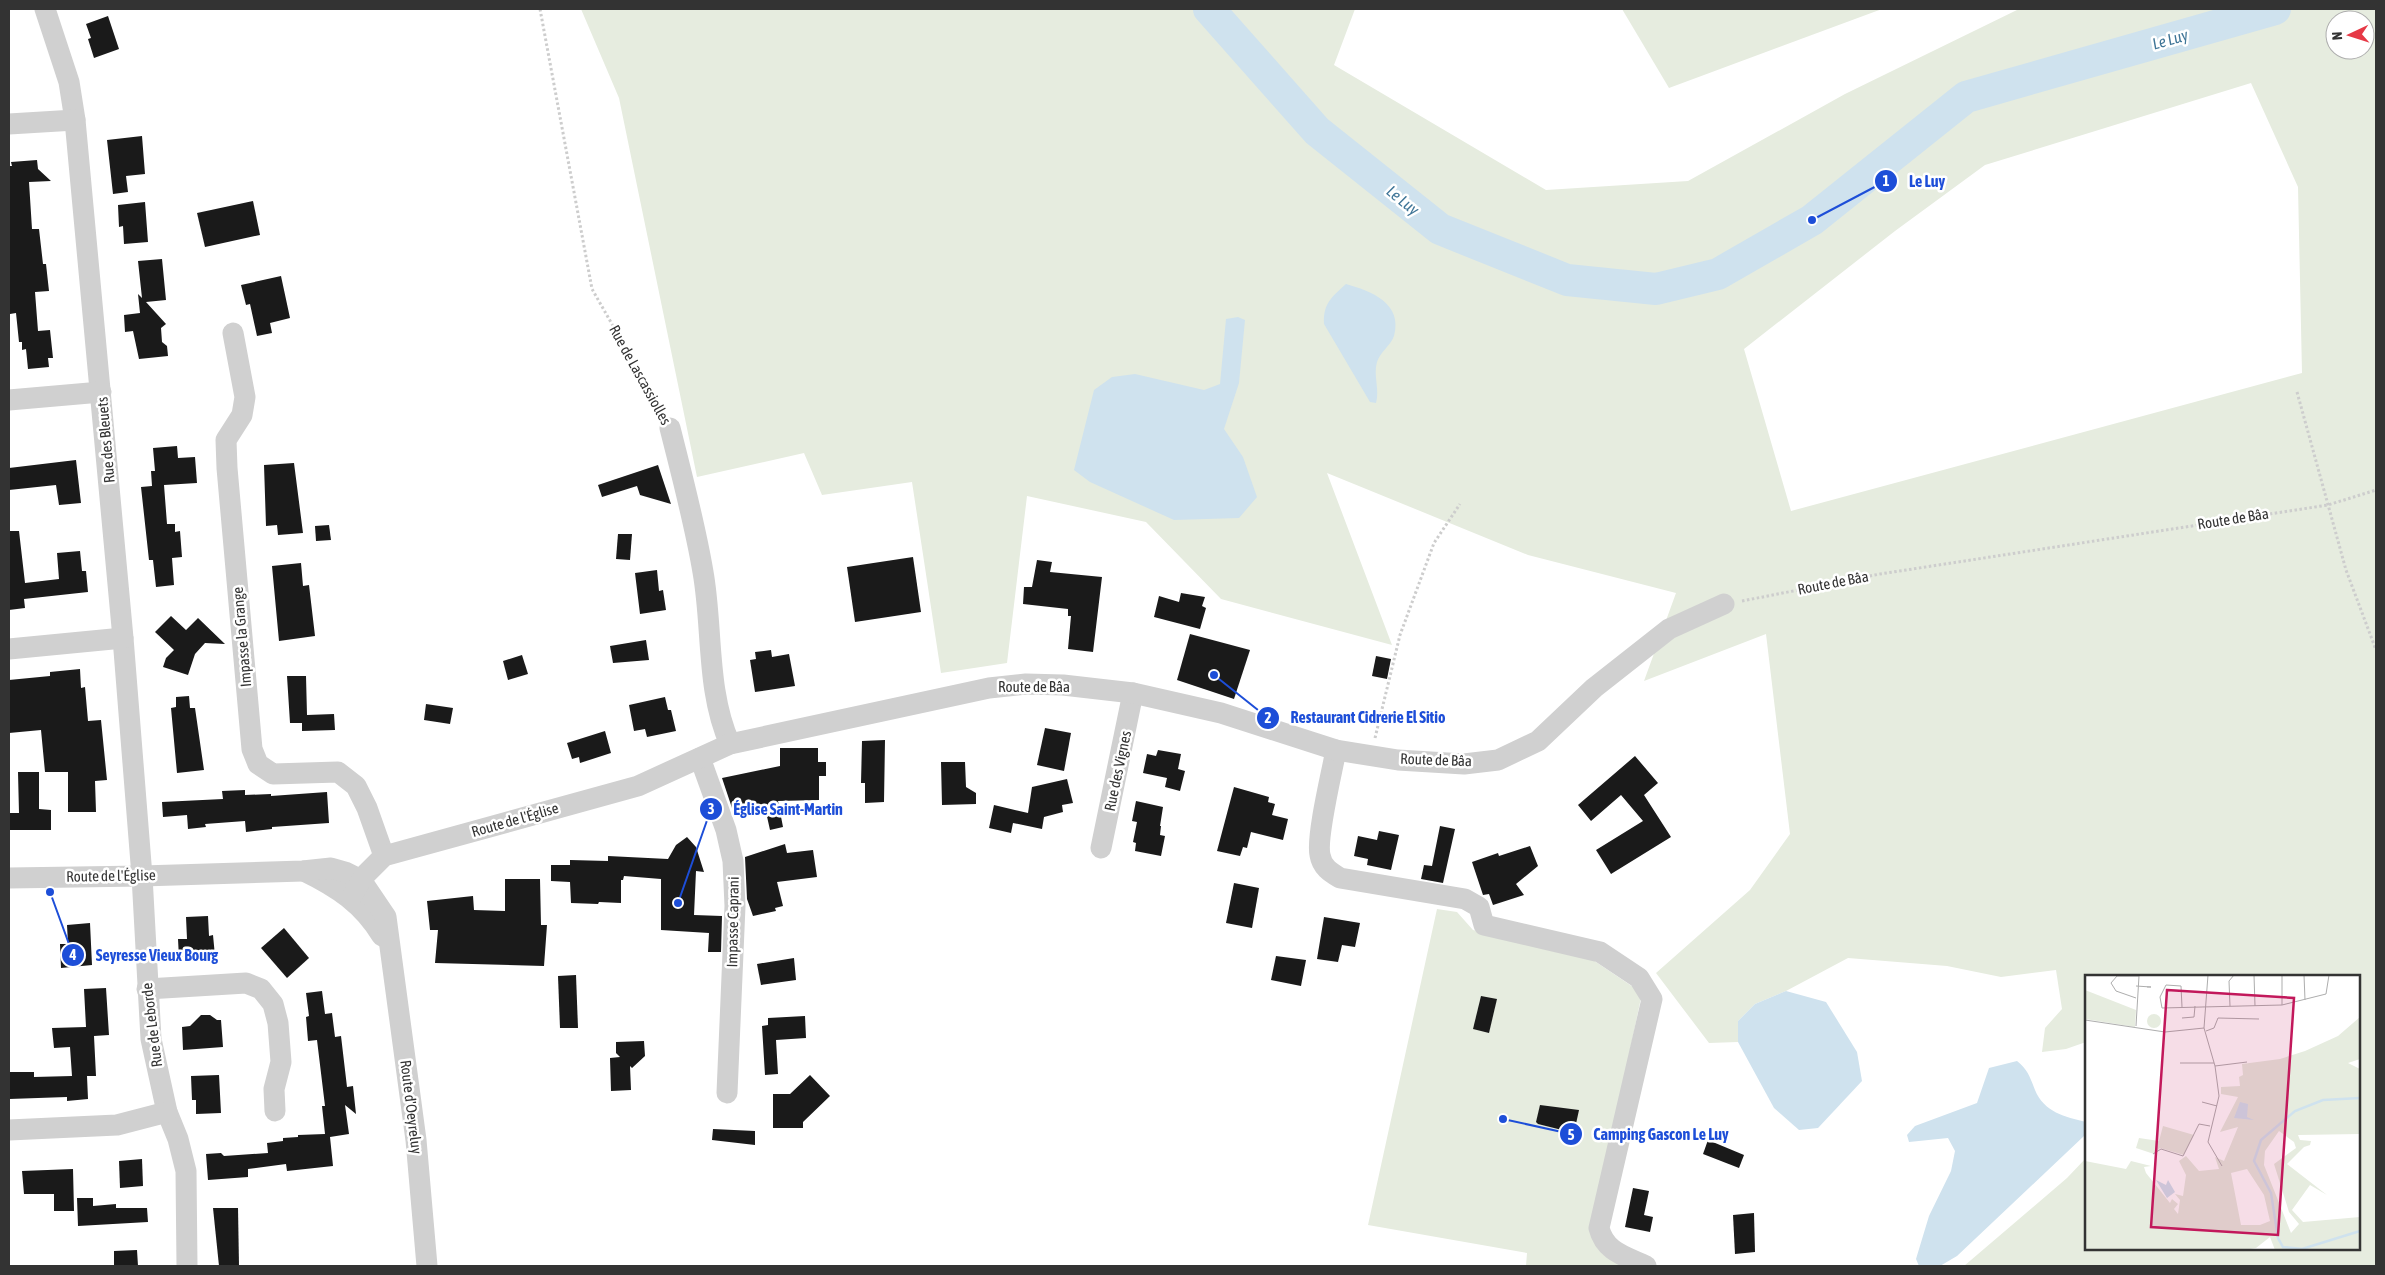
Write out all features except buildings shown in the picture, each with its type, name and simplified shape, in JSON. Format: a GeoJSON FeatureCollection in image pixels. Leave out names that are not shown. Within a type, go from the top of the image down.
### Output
{"type":"FeatureCollection","features":[{"type":"Feature","properties":{"kind":"street","name":"Rue des Bleuets"},"geometry":{"type":"LineString","coordinates":[[45,9],[69,82],[75,120],[123,638],[142,876]]}},
{"type":"Feature","properties":{"kind":"street"},"geometry":{"type":"LineString","coordinates":[[9,124],[75,120]]}},
{"type":"Feature","properties":{"kind":"street","name":"Impasse la Grange"},"geometry":{"type":"LineString","coordinates":[[232,333],[245,397],[242,415],[226,440],[227,468],[252,750],[258,764],[273,774],[338,772],[356,786],[367,808],[384,856]]}},
{"type":"Feature","properties":{"kind":"street"},"geometry":{"type":"LineString","coordinates":[[9,400],[101,392]]}},
{"type":"Feature","properties":{"kind":"street","name":"Rue de Lascassiolles"},"geometry":{"type":"LineString","coordinates":[[670,428],[686,487],[704,573],[718,702],[730,744]]}},
{"type":"Feature","properties":{"kind":"street","name":"Route de Bâa"},"geometry":{"type":"LineString","coordinates":[[730,744],[989,688],[1026,684],[1063,685],[1133,694],[1221,712],[1336,750],[1371,756],[1464,764],[1498,760],[1538,742],[1594,688],[1669,629],[1724,604]]}},
{"type":"Feature","properties":{"kind":"street"},"geometry":{"type":"LineString","coordinates":[[9,649],[123,638]]}},
{"type":"Feature","properties":{"kind":"street","name":"Rue des Vignes"},"geometry":{"type":"LineString","coordinates":[[1102,848],[1133,694]]}},
{"type":"Feature","properties":{"kind":"street","name":"Route de l'Église"},"geometry":{"type":"LineString","coordinates":[[9,878],[303,871],[331,868],[346,872],[356,889],[384,856],[638,786],[730,744]]}},
{"type":"Feature","properties":{"kind":"street"},"geometry":{"type":"LineString","coordinates":[[1336,750],[1320,839],[1320,855],[1325,869],[1340,878],[1465,899],[1479,907],[1484,925],[1600,952],[1639,978],[1652,999],[1599,1228],[1602,1241],[1609,1248],[1646,1266]]}},
{"type":"Feature","properties":{"kind":"street","name":"Impasse Caprani"},"geometry":{"type":"LineString","coordinates":[[700,758],[726,830],[733,861],[735,906],[727,1093]]}},
{"type":"Feature","properties":{"kind":"street","name":"Rue de Leborde"},"geometry":{"type":"LineString","coordinates":[[142,876],[151,1039],[167,1112],[178,1140],[186,1171],[187,1266]]}},
{"type":"Feature","properties":{"kind":"street","name":"Route d'Oeyreluy"},"geometry":{"type":"LineString","coordinates":[[356,889],[386,918],[416,1140],[427,1266]]}},
{"type":"Feature","properties":{"kind":"street"},"geometry":{"type":"LineString","coordinates":[[147,989],[246,983],[260,989],[273,1004],[278,1023],[281,1062],[274,1089],[275,1111]]}},
{"type":"Feature","properties":{"kind":"street"},"geometry":{"type":"LineString","coordinates":[[9,1130],[117,1125],[167,1112]]}},
{"type":"Feature","properties":{"kind":"path","name":"Rue de Lascassiolles"},"geometry":{"type":"LineString","coordinates":[[540,9],[592,288],[648,384],[670,428]]}},
{"type":"Feature","properties":{"kind":"path"},"geometry":{"type":"LineString","coordinates":[[2298,392],[2346,570],[2376,650]]}},
{"type":"Feature","properties":{"kind":"path","name":"Route de Bâa"},"geometry":{"type":"LineString","coordinates":[[1724,604],[1890,573],[2328,505],[2376,490]]}},
{"type":"Feature","properties":{"kind":"path"},"geometry":{"type":"LineString","coordinates":[[1371,756],[1400,635],[1434,543],[1460,504]]}},
{"type":"Feature","properties":{"kind":"shaded area"},"geometry":{"type":"Polygon","coordinates":[[[581,9],[1355,9],[1334,65],[1546,190],[1688,181],[1845,94],[2019,9],[2376,9],[2376,1266],[1964,1266],[2067,1178],[2085,1159],[2085,1250],[2360,1250],[2360,975],[2085,975],[2085,1042],[2066,1049],[2042,1052],[2045,1028],[2062,1009],[2056,970],[2001,977],[1947,966],[1848,958],[1786,991],[1755,1004],[1738,1021],[1738,1042],[1709,1043],[1656,973],[1750,890],[1790,834],[1766,634],[1644,681],[1676,593],[1528,555],[1327,473],[1392,645],[1221,599],[1146,522],[1027,496],[1007,663],[941,673],[912,482],[822,495],[804,453],[697,477],[619,98],[581,9]],[[2251,83],[1985,165],[1895,231],[1744,349],[1791,511],[2302,373],[2298,187],[2251,83]]]}},
{"type":"Feature","properties":{"kind":"shaded area"},"geometry":{"type":"Polygon","coordinates":[[[1622,9],[1882,9],[1669,88],[1622,9]]]}},
{"type":"Feature","properties":{"kind":"shaded area"},"geometry":{"type":"Polygon","coordinates":[[[1437,909],[1457,912],[1473,930],[1590,958],[1642,993],[1591,1236],[1630,1266],[1526,1266],[1527,1253],[1368,1225],[1437,909]]]}},
{"type":"Feature","properties":{"kind":"water"},"geometry":{"type":"Polygon","coordinates":[[[1346,284],[1365,290],[1383,300],[1394,315],[1396,325],[1394,336],[1377,362],[1376,403],[1370,402],[1324,324],[1325,311],[1329,301],[1346,284]]]}},
{"type":"Feature","properties":{"kind":"water"},"geometry":{"type":"Polygon","coordinates":[[[1238,317],[1245,320],[1239,383],[1224,429],[1243,457],[1257,497],[1239,518],[1174,520],[1090,482],[1074,470],[1094,390],[1112,377],[1135,374],[1204,390],[1220,384],[1226,319],[1238,317]]]}},
{"type":"Feature","properties":{"kind":"water"},"geometry":{"type":"Polygon","coordinates":[[[1786,991],[1826,1002],[1857,1052],[1862,1081],[1818,1128],[1799,1130],[1774,1108],[1738,1042],[1738,1021],[1755,1004],[1786,991]]]}},
{"type":"Feature","properties":{"kind":"water"},"geometry":{"type":"Polygon","coordinates":[[[2017,1061],[2030,1077],[2035,1090],[2044,1104],[2056,1112],[2085,1122],[2084,1136],[1957,1256],[1940,1266],[1919,1266],[1916,1259],[1929,1216],[1951,1171],[1955,1151],[1948,1138],[1909,1142],[1907,1135],[1915,1126],[1977,1103],[1989,1068],[2017,1061]]]}},
{"type":"Feature","properties":{"kind":"waterway","name":"Le Luy"},"geometry":{"type":"LineString","coordinates":[[1209,9],[1317,131],[1440,229],[1567,280],[1656,289],[1718,274],[1812,220],[1966,97],[2275,9]]}},
{"type":"Feature","properties":{"kind":"place","name":"Le Luy"},"geometry":{"type":"Point","coordinates":[1812,220]}},
{"type":"Feature","properties":{"kind":"place","name":"Restaurant Cidrerie El Sitio"},"geometry":{"type":"Point","coordinates":[1214,675]}},
{"type":"Feature","properties":{"kind":"place","name":"Seyresse Vieux Bourg"},"geometry":{"type":"Point","coordinates":[50,892]}},
{"type":"Feature","properties":{"kind":"place","name":"Église Saint-Martin"},"geometry":{"type":"Point","coordinates":[678,903]}},
{"type":"Feature","properties":{"kind":"place","name":"Camping Gascon Le Luy"},"geometry":{"type":"Point","coordinates":[1503,1119]}}]}
